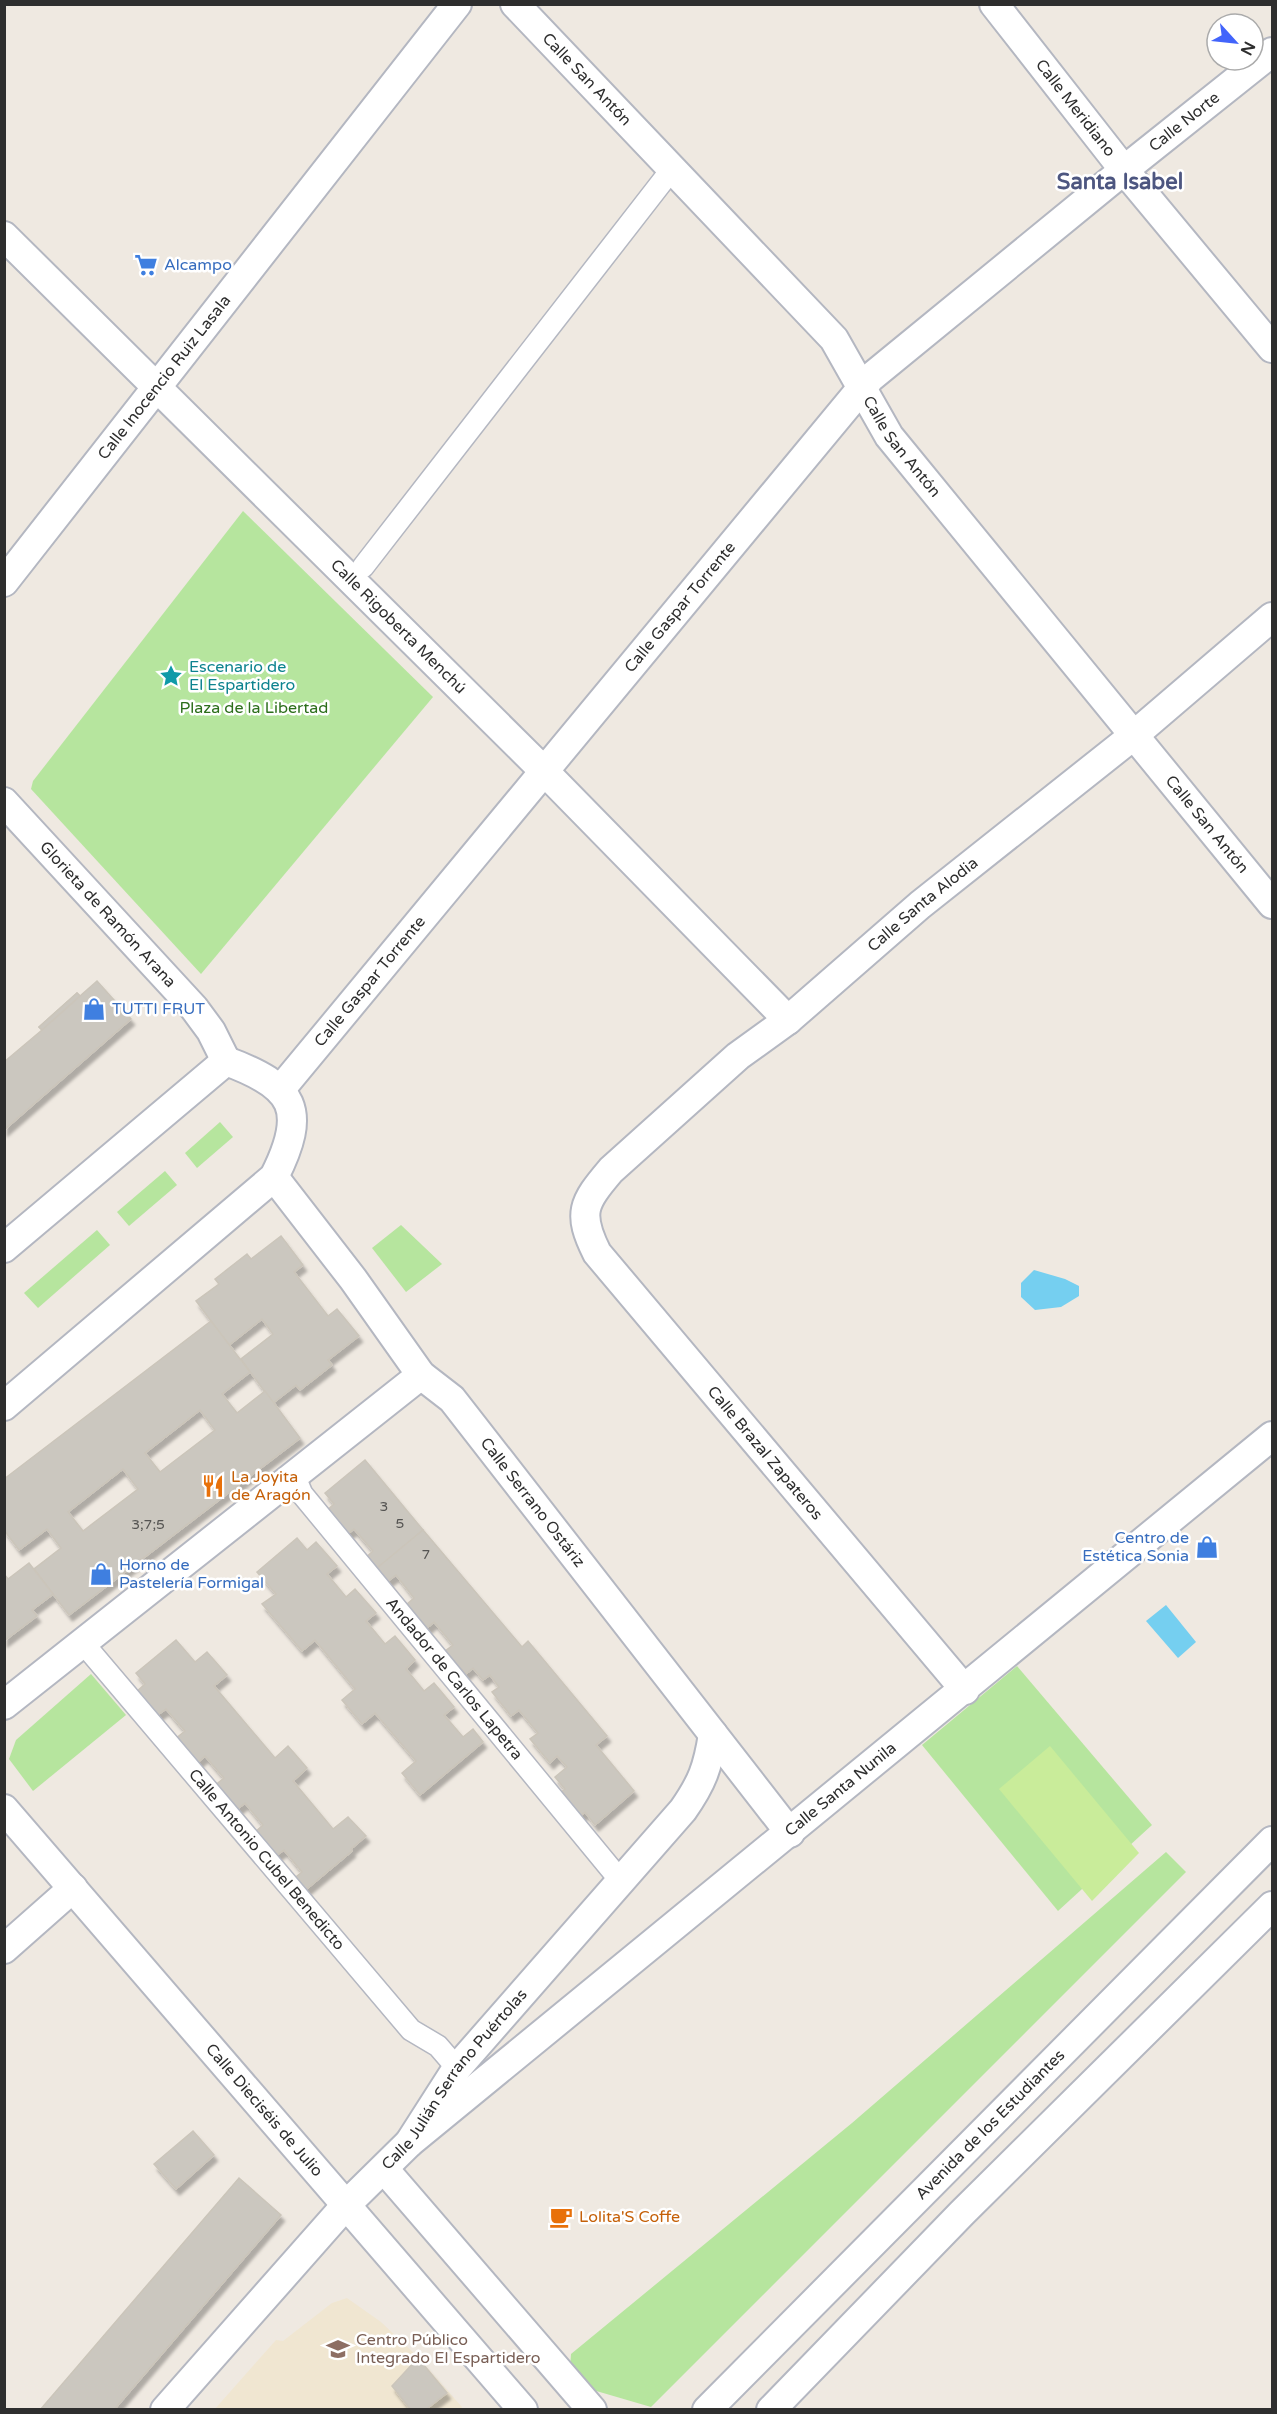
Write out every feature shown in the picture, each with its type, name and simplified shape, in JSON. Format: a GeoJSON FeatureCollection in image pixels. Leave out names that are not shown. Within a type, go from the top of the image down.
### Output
{"type":"FeatureCollection","features":[{"type":"Feature","properties":{"kind":"street","name":"Calle Inocencio Ruiz Lasala"},"geometry":{"type":"LineString","coordinates":[[4,582],[458,4]]}},
{"type":"Feature","properties":{"kind":"street","name":"Calle San Antón"},"geometry":{"type":"LineString","coordinates":[[515,4],[834,339],[893,441],[1272,904]]}},
{"type":"Feature","properties":{"kind":"street","name":"Calle Meridiano"},"geometry":{"type":"LineString","coordinates":[[994,4],[1124,170],[1272,348]]}},
{"type":"Feature","properties":{"kind":"street","name":"Calle Norte"},"geometry":{"type":"LineString","coordinates":[[1124,170],[1272,52]]}},
{"type":"Feature","properties":{"kind":"street"},"geometry":{"type":"LineString","coordinates":[[363,567],[672,169]]}},
{"type":"Feature","properties":{"kind":"street","name":"Calle Gaspar Torrente"},"geometry":{"type":"LineString","coordinates":[[280,1090],[862,388],[891,359],[1124,170]]}},
{"type":"Feature","properties":{"kind":"street","name":"Calle Rigoberta Menchú"},"geometry":{"type":"LineString","coordinates":[[4,236],[544,771],[788,1020]]}},
{"type":"Feature","properties":{"kind":"street","name":"Calle Santa Alodia"},"geometry":{"type":"LineString","coordinates":[[585,1206],[594,1190],[611,1170],[738,1056],[788,1020],[920,905],[1133,736],[1272,617]]}},
{"type":"Feature","properties":{"kind":"street","name":"Glorieta de Ramón Arana"},"geometry":{"type":"LineString","coordinates":[[4,802],[194,1008],[211,1031],[226,1061]]}},
{"type":"Feature","properties":{"kind":"street"},"geometry":{"type":"LineString","coordinates":[[4,1248],[226,1061],[253,1072],[280,1090],[291,1108],[293,1121],[285,1155],[274,1177],[4,1406]]}},
{"type":"Feature","properties":{"kind":"street","name":"Calle Serrano Ostáriz"},"geometry":{"type":"LineString","coordinates":[[274,1177],[353,1279],[421,1375],[452,1399],[790,1833]]}},
{"type":"Feature","properties":{"kind":"street","name":"Calle Brazal Zapateros"},"geometry":{"type":"LineString","coordinates":[[585,1206],[585,1229],[597,1253],[965,1690]]}},
{"type":"Feature","properties":{"kind":"street"},"geometry":{"type":"LineString","coordinates":[[4,1705],[421,1375]]}},
{"type":"Feature","properties":{"kind":"street","name":"Calle Santa Nunila"},"geometry":{"type":"LineString","coordinates":[[410,2143],[1272,1436]]}},
{"type":"Feature","properties":{"kind":"street","name":"Andador de Carlos Lapetra"},"geometry":{"type":"LineString","coordinates":[[294,1475],[302,1494],[620,1880]]}},
{"type":"Feature","properties":{"kind":"street","name":"Calle Antonio Cubel Benedicto"},"geometry":{"type":"LineString","coordinates":[[83,1643],[411,2030],[438,2046],[457,2068]]}},
{"type":"Feature","properties":{"kind":"street","name":"Calle Julián Serrano Puértolas"},"geometry":{"type":"LineString","coordinates":[[165,2409],[346,2205],[410,2143],[457,2068],[683,1810],[701,1784],[709,1766],[713,1734]]}},
{"type":"Feature","properties":{"kind":"street","name":"Calle Dieciséis de Julio"},"geometry":{"type":"LineString","coordinates":[[4,1809],[523,2409]]}},
{"type":"Feature","properties":{"kind":"street","name":"Avenida de los Estudiantes"},"geometry":{"type":"LineString","coordinates":[[707,2409],[1272,1841]]}},
{"type":"Feature","properties":{"kind":"street"},"geometry":{"type":"LineString","coordinates":[[4,1949],[74,1888]]}},
{"type":"Feature","properties":{"kind":"street"},"geometry":{"type":"LineString","coordinates":[[771,2409],[962,2213],[1272,1906]]}},
{"type":"Feature","properties":{"kind":"street"},"geometry":{"type":"LineString","coordinates":[[384,2169],[592,2409]]}},
{"type":"Feature","properties":{"kind":"shaded area","name":"Centro Público Integrado El Espartidero"},"geometry":{"type":"Polygon","coordinates":[[[347,2298],[381,2322],[417,2356],[462,2407],[460,2410],[214,2410],[276,2340],[283,2341],[332,2303],[347,2298]]]}},
{"type":"Feature","properties":{"kind":"green space","name":"Plaza de la Libertad"},"geometry":{"type":"Polygon","coordinates":[[[243,511],[433,697],[201,974],[31,789],[33,781],[243,511]]]}},
{"type":"Feature","properties":{"kind":"green space"},"geometry":{"type":"Polygon","coordinates":[[[220,1122],[233,1137],[197,1168],[185,1153],[220,1122]]]}},
{"type":"Feature","properties":{"kind":"green space"},"geometry":{"type":"Polygon","coordinates":[[[165,1171],[177,1185],[129,1226],[117,1212],[165,1171]]]}},
{"type":"Feature","properties":{"kind":"green space"},"geometry":{"type":"Polygon","coordinates":[[[401,1225],[442,1264],[406,1292],[372,1248],[401,1225]]]}},
{"type":"Feature","properties":{"kind":"green space"},"geometry":{"type":"Polygon","coordinates":[[[97,1230],[110,1245],[38,1308],[24,1293],[97,1230]]]}},
{"type":"Feature","properties":{"kind":"green space"},"geometry":{"type":"Polygon","coordinates":[[[1017,1666],[1152,1825],[1058,1911],[922,1745],[1017,1666]]]}},
{"type":"Feature","properties":{"kind":"green space"},"geometry":{"type":"Polygon","coordinates":[[[91,1674],[126,1715],[33,1791],[9,1759],[16,1740],[91,1674]]]}},
{"type":"Feature","properties":{"kind":"green space"},"geometry":{"type":"Polygon","coordinates":[[[1050,1746],[1139,1853],[1092,1901],[999,1789],[1050,1746]]]}},
{"type":"Feature","properties":{"kind":"green space"},"geometry":{"type":"Polygon","coordinates":[[[1166,1852],[1186,1872],[651,2407],[569,2383],[571,2354],[852,2123],[1166,1852]]]}},
{"type":"Feature","properties":{"kind":"water"},"geometry":{"type":"Polygon","coordinates":[[[1034,1270],[1065,1279],[1079,1286],[1079,1296],[1061,1307],[1035,1310],[1021,1297],[1021,1283],[1034,1270]]]}},
{"type":"Feature","properties":{"kind":"water"},"geometry":{"type":"Polygon","coordinates":[[[1166,1605],[1196,1642],[1178,1658],[1146,1621],[1166,1605]]]}},
{"type":"Feature","properties":{"kind":"building"},"geometry":{"type":"Polygon","coordinates":[[[97,981],[131,1019],[4,1130],[4,1062],[42,1030],[39,1027],[77,993],[80,996],[97,981]]]}},
{"type":"Feature","properties":{"kind":"building"},"geometry":{"type":"Polygon","coordinates":[[[77,993],[80,996],[42,1030],[39,1027],[77,993]]]}},
{"type":"Feature","properties":{"kind":"building"},"geometry":{"type":"Polygon","coordinates":[[[281,1236],[303,1265],[294,1272],[328,1316],[337,1309],[359,1336],[328,1360],[332,1365],[300,1390],[296,1385],[273,1403],[241,1359],[273,1334],[262,1319],[229,1345],[196,1301],[219,1284],[215,1279],[247,1254],[251,1259],[281,1236]]]}},
{"type":"Feature","properties":{"kind":"building"},"geometry":{"type":"Polygon","coordinates":[[[211,1321],[250,1372],[222,1394],[237,1413],[265,1391],[300,1438],[69,1615],[34,1569],[61,1548],[47,1529],[19,1550],[4,1530],[4,1479],[211,1321]],[[200,1410],[145,1453],[160,1472],[215,1430],[200,1410]],[[123,1469],[68,1512],[83,1531],[138,1489],[123,1469]]]}},
{"type":"Feature","properties":{"kind":"building"},"geometry":{"type":"Polygon","coordinates":[[[365,1460],[423,1530],[374,1571],[364,1559],[373,1551],[354,1529],[345,1536],[325,1512],[334,1504],[325,1493],[365,1460]]]}},
{"type":"Feature","properties":{"kind":"building"},"geometry":{"type":"Polygon","coordinates":[[[423,1530],[522,1647],[528,1641],[607,1736],[596,1745],[634,1791],[595,1825],[585,1812],[579,1817],[560,1793],[565,1789],[555,1777],[567,1767],[557,1756],[550,1763],[530,1739],[538,1733],[519,1710],[511,1716],[492,1692],[499,1687],[490,1675],[483,1680],[473,1668],[466,1674],[445,1651],[453,1645],[434,1622],[427,1628],[407,1604],[414,1598],[396,1575],[388,1581],[377,1568],[423,1530]]]}},
{"type":"Feature","properties":{"kind":"building"},"geometry":{"type":"Polygon","coordinates":[[[297,1538],[307,1550],[316,1542],[337,1566],[327,1574],[346,1597],[355,1589],[376,1613],[366,1621],[385,1644],[395,1636],[415,1660],[406,1669],[424,1691],[434,1683],[454,1707],[444,1715],[463,1737],[473,1729],[483,1742],[420,1795],[402,1773],[416,1761],[375,1713],[362,1724],[342,1700],[355,1689],[315,1640],[302,1651],[262,1604],[276,1594],[257,1572],[297,1538]]]}},
{"type":"Feature","properties":{"kind":"building"},"geometry":{"type":"Polygon","coordinates":[[[29,1563],[53,1594],[32,1610],[37,1616],[4,1641],[4,1574],[8,1579],[29,1563]]]}},
{"type":"Feature","properties":{"kind":"building"},"geometry":{"type":"Polygon","coordinates":[[[176,1640],[195,1662],[207,1652],[227,1675],[214,1686],[275,1758],[288,1746],[307,1768],[293,1781],[333,1829],[348,1817],[366,1836],[351,1849],[352,1851],[303,1892],[292,1880],[302,1872],[284,1850],[274,1857],[254,1833],[263,1825],[245,1803],[235,1811],[214,1786],[224,1778],[205,1756],[196,1764],[175,1739],[185,1731],[166,1709],[156,1716],[136,1692],[145,1684],[136,1673],[176,1640]]]}},
{"type":"Feature","properties":{"kind":"building"},"geometry":{"type":"Polygon","coordinates":[[[193,2131],[214,2155],[176,2189],[154,2164],[193,2131]]]}},
{"type":"Feature","properties":{"kind":"building"},"geometry":{"type":"Polygon","coordinates":[[[239,2178],[281,2215],[114,2410],[40,2410],[239,2178]]]}},
{"type":"Feature","properties":{"kind":"building"},"geometry":{"type":"Polygon","coordinates":[[[418,2358],[447,2393],[425,2410],[411,2410],[392,2386],[418,2358]]]}},
{"type":"Feature","properties":{"kind":"place","name":"Alcampo"},"geometry":{"type":"Point","coordinates":[146,265]}},
{"type":"Feature","properties":{"kind":"place","name":"Escenario de El Espartidero"},"geometry":{"type":"Point","coordinates":[171,676]}},
{"type":"Feature","properties":{"kind":"place","name":"TUTTI FRUT"},"geometry":{"type":"Point","coordinates":[94,1009]}},
{"type":"Feature","properties":{"kind":"place","name":"La Joyita de Aragón"},"geometry":{"type":"Point","coordinates":[213,1486]}},
{"type":"Feature","properties":{"kind":"place","name":"Centro de Estética Sonia"},"geometry":{"type":"Point","coordinates":[1207,1547]}},
{"type":"Feature","properties":{"kind":"place","name":"Horno de Pastelería Formigal"},"geometry":{"type":"Point","coordinates":[101,1574]}},
{"type":"Feature","properties":{"kind":"place","name":"Lolita'S Coffe"},"geometry":{"type":"Point","coordinates":[561,2217]}},
{"type":"Feature","properties":{"kind":"place","name":"Centro Público Integrado El Espartidero"},"geometry":{"type":"Point","coordinates":[338,2349]}},
{"type":"Feature","properties":{"kind":"district","name":"Santa Isabel"},"geometry":{"type":"Point","coordinates":[1120,182]}}]}
